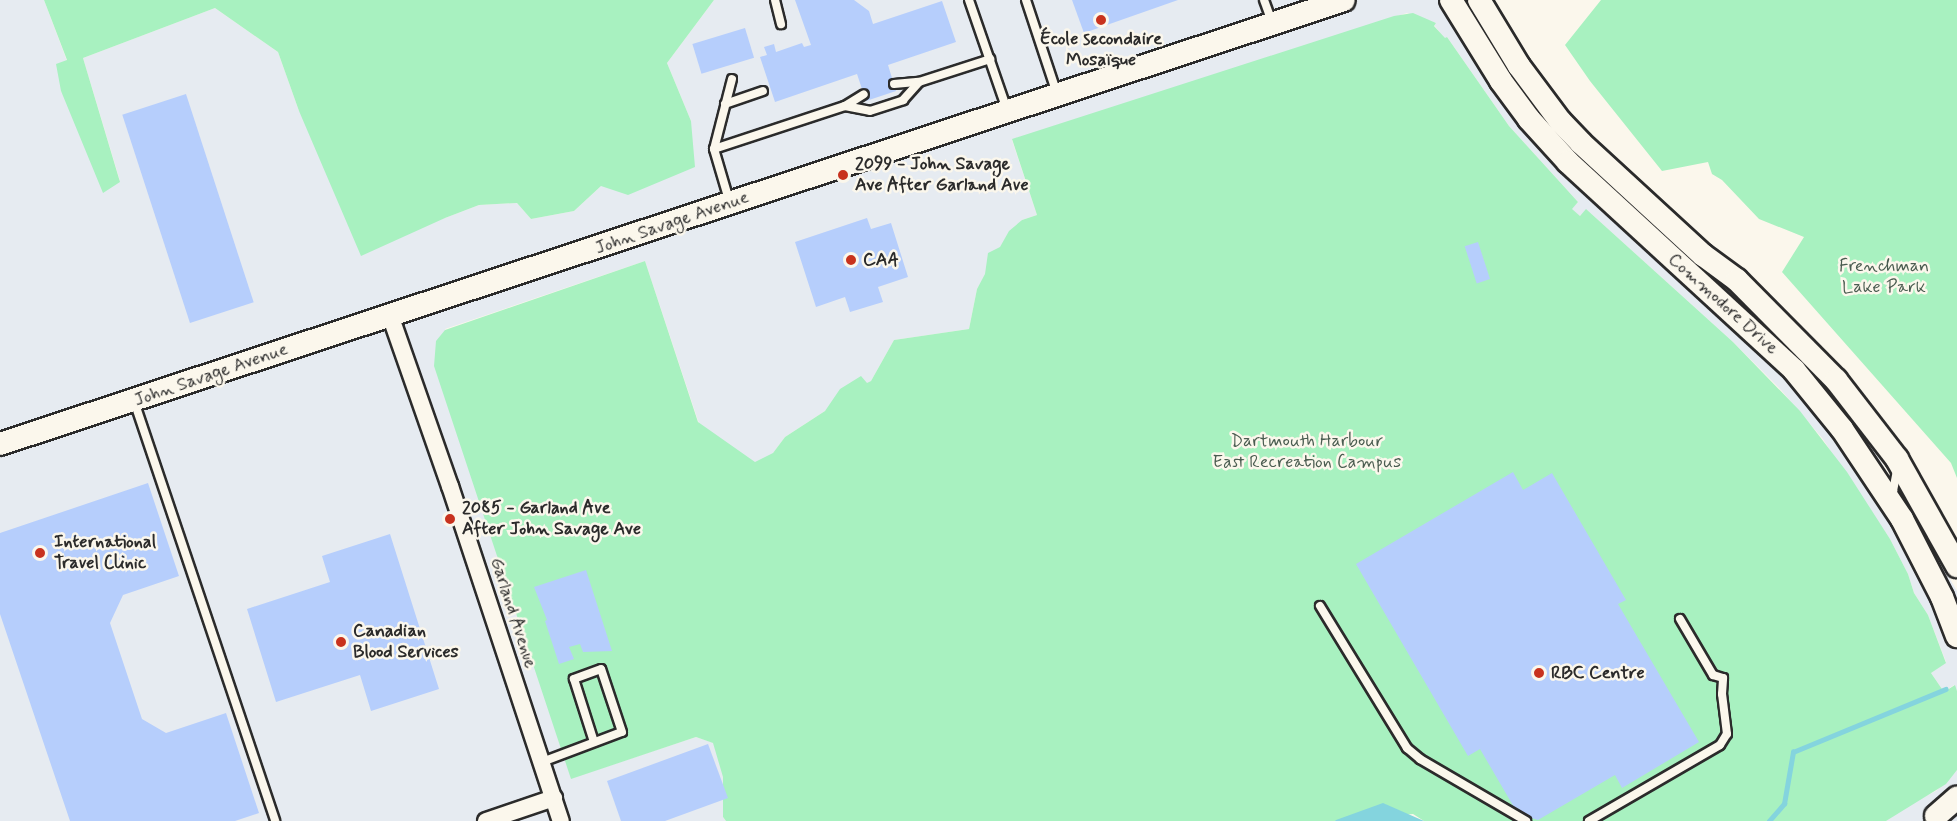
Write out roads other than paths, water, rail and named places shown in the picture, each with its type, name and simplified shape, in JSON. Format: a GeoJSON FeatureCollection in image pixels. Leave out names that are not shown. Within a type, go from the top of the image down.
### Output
{"type":"FeatureCollection","features":[{"type":"Feature","properties":{"kind":"main road","name":"John Savage Avenue"},"geometry":{"type":"LineString","coordinates":[[0,444],[1344,0]]}},
{"type":"Feature","properties":{"kind":"main road","name":"Commodore Drive"},"geometry":{"type":"LineString","coordinates":[[1450,0],[1477,45],[1529,118],[1568,162],[1737,280],[1802,342],[1836,380],[1897,459],[1957,566]]}},
{"type":"Feature","properties":{"kind":"main road","name":"Commodore Drive"},"geometry":{"type":"LineString","coordinates":[[1479,0],[1519,66],[1560,121],[1634,209],[1794,370],[1842,429],[1888,497],[1942,597],[1957,636]]}},
{"type":"Feature","properties":{"kind":"main road"},"geometry":{"type":"LineString","coordinates":[[1941,815],[1957,798]]}},
{"type":"Feature","properties":{"kind":"street","name":"Garland Avenue"},"geometry":{"type":"LineString","coordinates":[[390,315],[450,486],[561,821]]}},
{"type":"Feature","properties":{"kind":"street"},"geometry":{"type":"LineString","coordinates":[[486,821],[554,798]]}},
{"type":"Feature","properties":{"kind":"lane"},"geometry":{"type":"LineString","coordinates":[[775,0],[781,24]]}},
{"type":"Feature","properties":{"kind":"lane"},"geometry":{"type":"LineString","coordinates":[[969,0],[1007,111]]}},
{"type":"Feature","properties":{"kind":"lane"},"geometry":{"type":"LineString","coordinates":[[1026,0],[1057,95]]}},
{"type":"Feature","properties":{"kind":"lane"},"geometry":{"type":"LineString","coordinates":[[1264,0],[1272,24]]}},
{"type":"Feature","properties":{"kind":"lane"},"geometry":{"type":"LineString","coordinates":[[894,84],[919,82],[990,58]]}},
{"type":"Feature","properties":{"kind":"lane"},"geometry":{"type":"LineString","coordinates":[[730,204],[714,149],[732,79]]}},
{"type":"Feature","properties":{"kind":"lane"},"geometry":{"type":"LineString","coordinates":[[845,106],[870,111],[903,100],[919,82]]}},
{"type":"Feature","properties":{"kind":"lane"},"geometry":{"type":"LineString","coordinates":[[725,104],[764,91]]}},
{"type":"Feature","properties":{"kind":"lane"},"geometry":{"type":"LineString","coordinates":[[714,149],[845,106],[864,94]]}},
{"type":"Feature","properties":{"kind":"lane"},"geometry":{"type":"LineString","coordinates":[[134,401],[275,821]]}},
{"type":"Feature","properties":{"kind":"lane"},"geometry":{"type":"LineString","coordinates":[[1888,497],[1897,479],[1897,459]]}},
{"type":"Feature","properties":{"kind":"lane"},"geometry":{"type":"LineString","coordinates":[[1320,606],[1407,748],[1439,770],[1526,821]]}},
{"type":"Feature","properties":{"kind":"lane"},"geometry":{"type":"LineString","coordinates":[[1588,821],[1720,745],[1727,734],[1722,694],[1723,678],[1713,675],[1680,619]]}},
{"type":"Feature","properties":{"kind":"lane"},"geometry":{"type":"LineString","coordinates":[[542,762],[622,732],[601,669],[574,679],[594,742]]}},
{"type":"Feature","properties":{"kind":"water"},"geometry":{"type":"Polygon","coordinates":[[[1383,803],[1424,821],[1335,821],[1336,820],[1383,803]]]}},
{"type":"Feature","properties":{"kind":"waterway"},"geometry":{"type":"LineString","coordinates":[[1769,821],[1784,804],[1793,752],[1946,689]]}},
{"type":"Feature","properties":{"kind":"place","name":"École secondaire Mosaïque"},"geometry":{"type":"Point","coordinates":[1101,20]}},
{"type":"Feature","properties":{"kind":"place","name":"2099 - John Savage Ave After Garland Ave"},"geometry":{"type":"Point","coordinates":[843,175]}},
{"type":"Feature","properties":{"kind":"place","name":"CAA"},"geometry":{"type":"Point","coordinates":[851,260]}},
{"type":"Feature","properties":{"kind":"place","name":"2085 - Garland Ave After John Savage Ave"},"geometry":{"type":"Point","coordinates":[450,519]}},
{"type":"Feature","properties":{"kind":"place","name":"International Travel Clinic"},"geometry":{"type":"Point","coordinates":[40,553]}},
{"type":"Feature","properties":{"kind":"place","name":"Canadian Blood Services"},"geometry":{"type":"Point","coordinates":[341,642]}},
{"type":"Feature","properties":{"kind":"place","name":"RBC Centre"},"geometry":{"type":"Point","coordinates":[1539,673]}},
{"type":"Feature","properties":{"kind":"park label","name":"Frenchman Lake Park"},"geometry":{"type":"Point","coordinates":[1884,277]}},
{"type":"Feature","properties":{"kind":"park label","name":"Dartmouth Harbour East Recreation Campus"},"geometry":{"type":"Point","coordinates":[1307,452]}}]}
